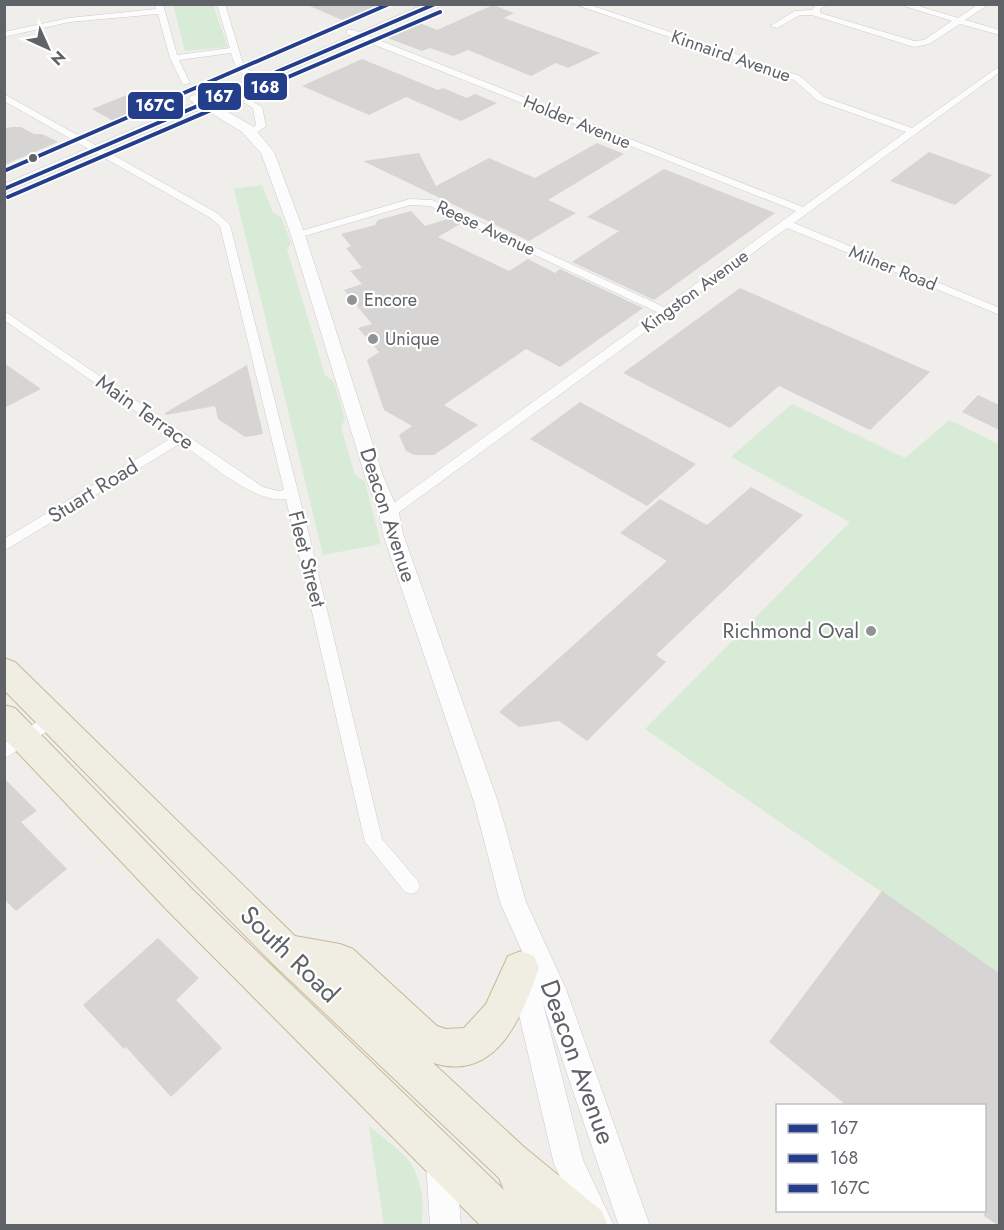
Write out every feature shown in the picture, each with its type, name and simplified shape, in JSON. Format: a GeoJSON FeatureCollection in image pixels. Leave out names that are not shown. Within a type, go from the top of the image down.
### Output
{"type":"FeatureCollection","features":[{"type":"Feature","properties":{"kind":"highway","name":"South Road"},"geometry":{"type":"LineString","coordinates":[[4,670],[22,731],[180,900],[441,1156],[506,1223]]}},
{"type":"Feature","properties":{"kind":"highway","name":"South Road"},"geometry":{"type":"LineString","coordinates":[[22,731],[286,952],[510,1161],[587,1226]]}},
{"type":"Feature","properties":{"kind":"highway"},"geometry":{"type":"LineString","coordinates":[[286,952],[340,961],[426,1042],[448,1048],[469,1045],[492,1030],[503,1015],[521,968]]}},
{"type":"Feature","properties":{"kind":"highway"},"geometry":{"type":"LineString","coordinates":[[510,1161],[543,1226]]}},
{"type":"Feature","properties":{"kind":"street"},"geometry":{"type":"LineString","coordinates":[[221,4],[240,68],[255,78]]}},
{"type":"Feature","properties":{"kind":"street"},"geometry":{"type":"LineString","coordinates":[[355,34],[412,4]]}},
{"type":"Feature","properties":{"kind":"street"},"geometry":{"type":"LineString","coordinates":[[4,181],[93,147],[355,34],[436,4]]}},
{"type":"Feature","properties":{"kind":"street","name":"Kinnaird Avenue"},"geometry":{"type":"LineString","coordinates":[[578,4],[797,78],[820,99],[912,131]]}},
{"type":"Feature","properties":{"kind":"street"},"geometry":{"type":"LineString","coordinates":[[774,26],[798,13],[815,12],[824,4]]}},
{"type":"Feature","properties":{"kind":"street"},"geometry":{"type":"LineString","coordinates":[[902,4],[999,33]]}},
{"type":"Feature","properties":{"kind":"street"},"geometry":{"type":"LineString","coordinates":[[815,12],[820,16],[914,44],[926,42],[985,4]]}},
{"type":"Feature","properties":{"kind":"street"},"geometry":{"type":"LineString","coordinates":[[4,35],[69,20],[160,8],[174,58],[186,84]]}},
{"type":"Feature","properties":{"kind":"street","name":"Holder Avenue"},"geometry":{"type":"LineString","coordinates":[[355,34],[804,211]]}},
{"type":"Feature","properties":{"kind":"street"},"geometry":{"type":"LineString","coordinates":[[174,58],[235,50]]}},
{"type":"Feature","properties":{"kind":"street","name":"Kingston Avenue"},"geometry":{"type":"LineString","coordinates":[[389,513],[999,68]]}},
{"type":"Feature","properties":{"kind":"street"},"geometry":{"type":"LineString","coordinates":[[4,97],[93,147]]}},
{"type":"Feature","properties":{"kind":"street","name":"Deacon Avenue"},"geometry":{"type":"LineString","coordinates":[[199,102],[233,119],[252,133],[267,152],[298,235],[389,513],[393,534],[486,802],[513,902],[521,968],[569,1164],[600,1226]]}},
{"type":"Feature","properties":{"kind":"street"},"geometry":{"type":"LineString","coordinates":[[248,102],[257,107],[261,126],[252,133]]}},
{"type":"Feature","properties":{"kind":"street"},"geometry":{"type":"LineString","coordinates":[[4,189],[93,147]]}},
{"type":"Feature","properties":{"kind":"street","name":"Fleet Street"},"geometry":{"type":"LineString","coordinates":[[93,147],[222,222],[291,494],[374,842],[411,886]]}},
{"type":"Feature","properties":{"kind":"street","name":"Reese Avenue"},"geometry":{"type":"LineString","coordinates":[[298,235],[410,202],[432,203],[666,312]]}},
{"type":"Feature","properties":{"kind":"street","name":"Milner Road"},"geometry":{"type":"LineString","coordinates":[[786,224],[994,310]]}},
{"type":"Feature","properties":{"kind":"street"},"geometry":{"type":"LineString","coordinates":[[994,310],[999,298]]}},
{"type":"Feature","properties":{"kind":"street","name":"Main Terrace"},"geometry":{"type":"LineString","coordinates":[[4,314],[258,490],[278,496],[291,494]]}},
{"type":"Feature","properties":{"kind":"street","name":"Stuart Road"},"geometry":{"type":"LineString","coordinates":[[4,546],[182,437]]}},
{"type":"Feature","properties":{"kind":"street","name":"Deacon Avenue"},"geometry":{"type":"LineString","coordinates":[[513,902],[552,989],[635,1226]]}},
{"type":"Feature","properties":{"kind":"street"},"geometry":{"type":"LineString","coordinates":[[441,1156],[446,1226]]}},
{"type":"Feature","properties":{"kind":"green space"},"geometry":{"type":"Polygon","coordinates":[[[173,5],[213,5],[228,47],[185,51],[173,5]]]}},
{"type":"Feature","properties":{"kind":"green space"},"geometry":{"type":"Polygon","coordinates":[[[262,185],[273,213],[281,217],[291,243],[287,249],[325,375],[334,382],[345,419],[341,427],[355,475],[365,482],[381,544],[323,555],[234,189],[262,185]]]}},
{"type":"Feature","properties":{"kind":"green space","name":"Richmond Oval"},"geometry":{"type":"Polygon","coordinates":[[[792,404],[905,458],[949,420],[999,444],[999,973],[645,729],[850,522],[731,457],[792,404]]]}},
{"type":"Feature","properties":{"kind":"green space"},"geometry":{"type":"Polygon","coordinates":[[[369,1126],[409,1161],[417,1175],[423,1210],[421,1225],[384,1225],[369,1126]]]}},
{"type":"Feature","properties":{"kind":"building"},"geometry":{"type":"Polygon","coordinates":[[[305,4],[379,4],[379,5],[342,20],[305,4]]]}},
{"type":"Feature","properties":{"kind":"building"},"geometry":{"type":"Polygon","coordinates":[[[493,5],[514,13],[504,18],[600,53],[568,68],[556,63],[531,76],[468,50],[453,56],[430,48],[422,51],[385,37],[388,35],[386,34],[415,21],[437,30],[493,5]]]}},
{"type":"Feature","properties":{"kind":"building"},"geometry":{"type":"Polygon","coordinates":[[[362,59],[438,90],[443,88],[467,98],[475,94],[497,103],[461,121],[406,97],[369,115],[302,86],[362,59]]]}},
{"type":"Feature","properties":{"kind":"building"},"geometry":{"type":"Polygon","coordinates":[[[132,93],[156,105],[115,122],[92,109],[132,93]]]}},
{"type":"Feature","properties":{"kind":"building"},"geometry":{"type":"Polygon","coordinates":[[[21,127],[58,142],[4,165],[4,129],[21,127]]]}},
{"type":"Feature","properties":{"kind":"building"},"geometry":{"type":"Polygon","coordinates":[[[597,143],[624,154],[548,200],[576,213],[529,241],[363,161],[419,153],[436,186],[489,158],[535,178],[597,143]]]}},
{"type":"Feature","properties":{"kind":"building"},"geometry":{"type":"Polygon","coordinates":[[[929,152],[992,175],[955,205],[890,181],[929,152]]]}},
{"type":"Feature","properties":{"kind":"building"},"geometry":{"type":"Polygon","coordinates":[[[664,169],[775,213],[654,300],[572,262],[619,231],[587,217],[664,169]]]}},
{"type":"Feature","properties":{"kind":"building"},"geometry":{"type":"Polygon","coordinates":[[[411,211],[425,226],[451,218],[462,223],[438,237],[509,271],[528,259],[555,273],[560,269],[643,308],[560,367],[526,349],[444,405],[478,425],[434,455],[414,455],[406,451],[399,435],[412,426],[384,410],[367,360],[379,352],[358,328],[372,324],[344,290],[362,284],[350,271],[362,268],[346,248],[351,246],[341,234],[375,225],[378,220],[411,211]]]}},
{"type":"Feature","properties":{"kind":"building"},"geometry":{"type":"Polygon","coordinates":[[[740,288],[930,372],[870,430],[779,386],[730,428],[623,373],[740,288]]]}},
{"type":"Feature","properties":{"kind":"building"},"geometry":{"type":"Polygon","coordinates":[[[4,363],[41,389],[4,408],[4,363]]]}},
{"type":"Feature","properties":{"kind":"building"},"geometry":{"type":"Polygon","coordinates":[[[247,365],[263,434],[245,437],[218,419],[215,406],[166,415],[165,413],[247,365]]]}},
{"type":"Feature","properties":{"kind":"building"},"geometry":{"type":"Polygon","coordinates":[[[978,395],[999,405],[999,430],[962,412],[978,395]]]}},
{"type":"Feature","properties":{"kind":"building"},"geometry":{"type":"Polygon","coordinates":[[[580,402],[696,464],[647,506],[530,439],[580,402]]]}},
{"type":"Feature","properties":{"kind":"building"},"geometry":{"type":"Polygon","coordinates":[[[751,487],[803,515],[656,655],[666,662],[587,741],[559,721],[519,727],[499,712],[667,561],[620,533],[660,499],[707,525],[751,487]]]}},
{"type":"Feature","properties":{"kind":"building"},"geometry":{"type":"Polygon","coordinates":[[[4,778],[37,811],[21,822],[67,869],[16,911],[4,899],[4,778]]]}},
{"type":"Feature","properties":{"kind":"building"},"geometry":{"type":"Polygon","coordinates":[[[882,891],[999,973],[999,1226],[984,1216],[986,1212],[986,1104],[845,1104],[769,1042],[882,891]]]}},
{"type":"Feature","properties":{"kind":"building"},"geometry":{"type":"Polygon","coordinates":[[[158,938],[199,978],[176,1000],[222,1048],[171,1097],[126,1047],[124,1049],[83,1005],[158,938]]]}},
{"type":"Feature","properties":{"kind":"transit line","name":"167C"},"geometry":{"type":"LineString","coordinates":[[4,171],[389,4]]}},
{"type":"Feature","properties":{"kind":"transit line","name":"167"},"geometry":{"type":"LineString","coordinates":[[4,189],[435,4]]}},
{"type":"Feature","properties":{"kind":"transit line","name":"168"},"geometry":{"type":"LineString","coordinates":[[8,197],[440,12]]}},
{"type":"Feature","properties":{"kind":"place","name":"Encore"},"geometry":{"type":"Point","coordinates":[352,300]}},
{"type":"Feature","properties":{"kind":"place","name":"Unique"},"geometry":{"type":"Point","coordinates":[373,339]}},
{"type":"Feature","properties":{"kind":"place","name":"Richmond Oval"},"geometry":{"type":"Point","coordinates":[871,631]}}]}
